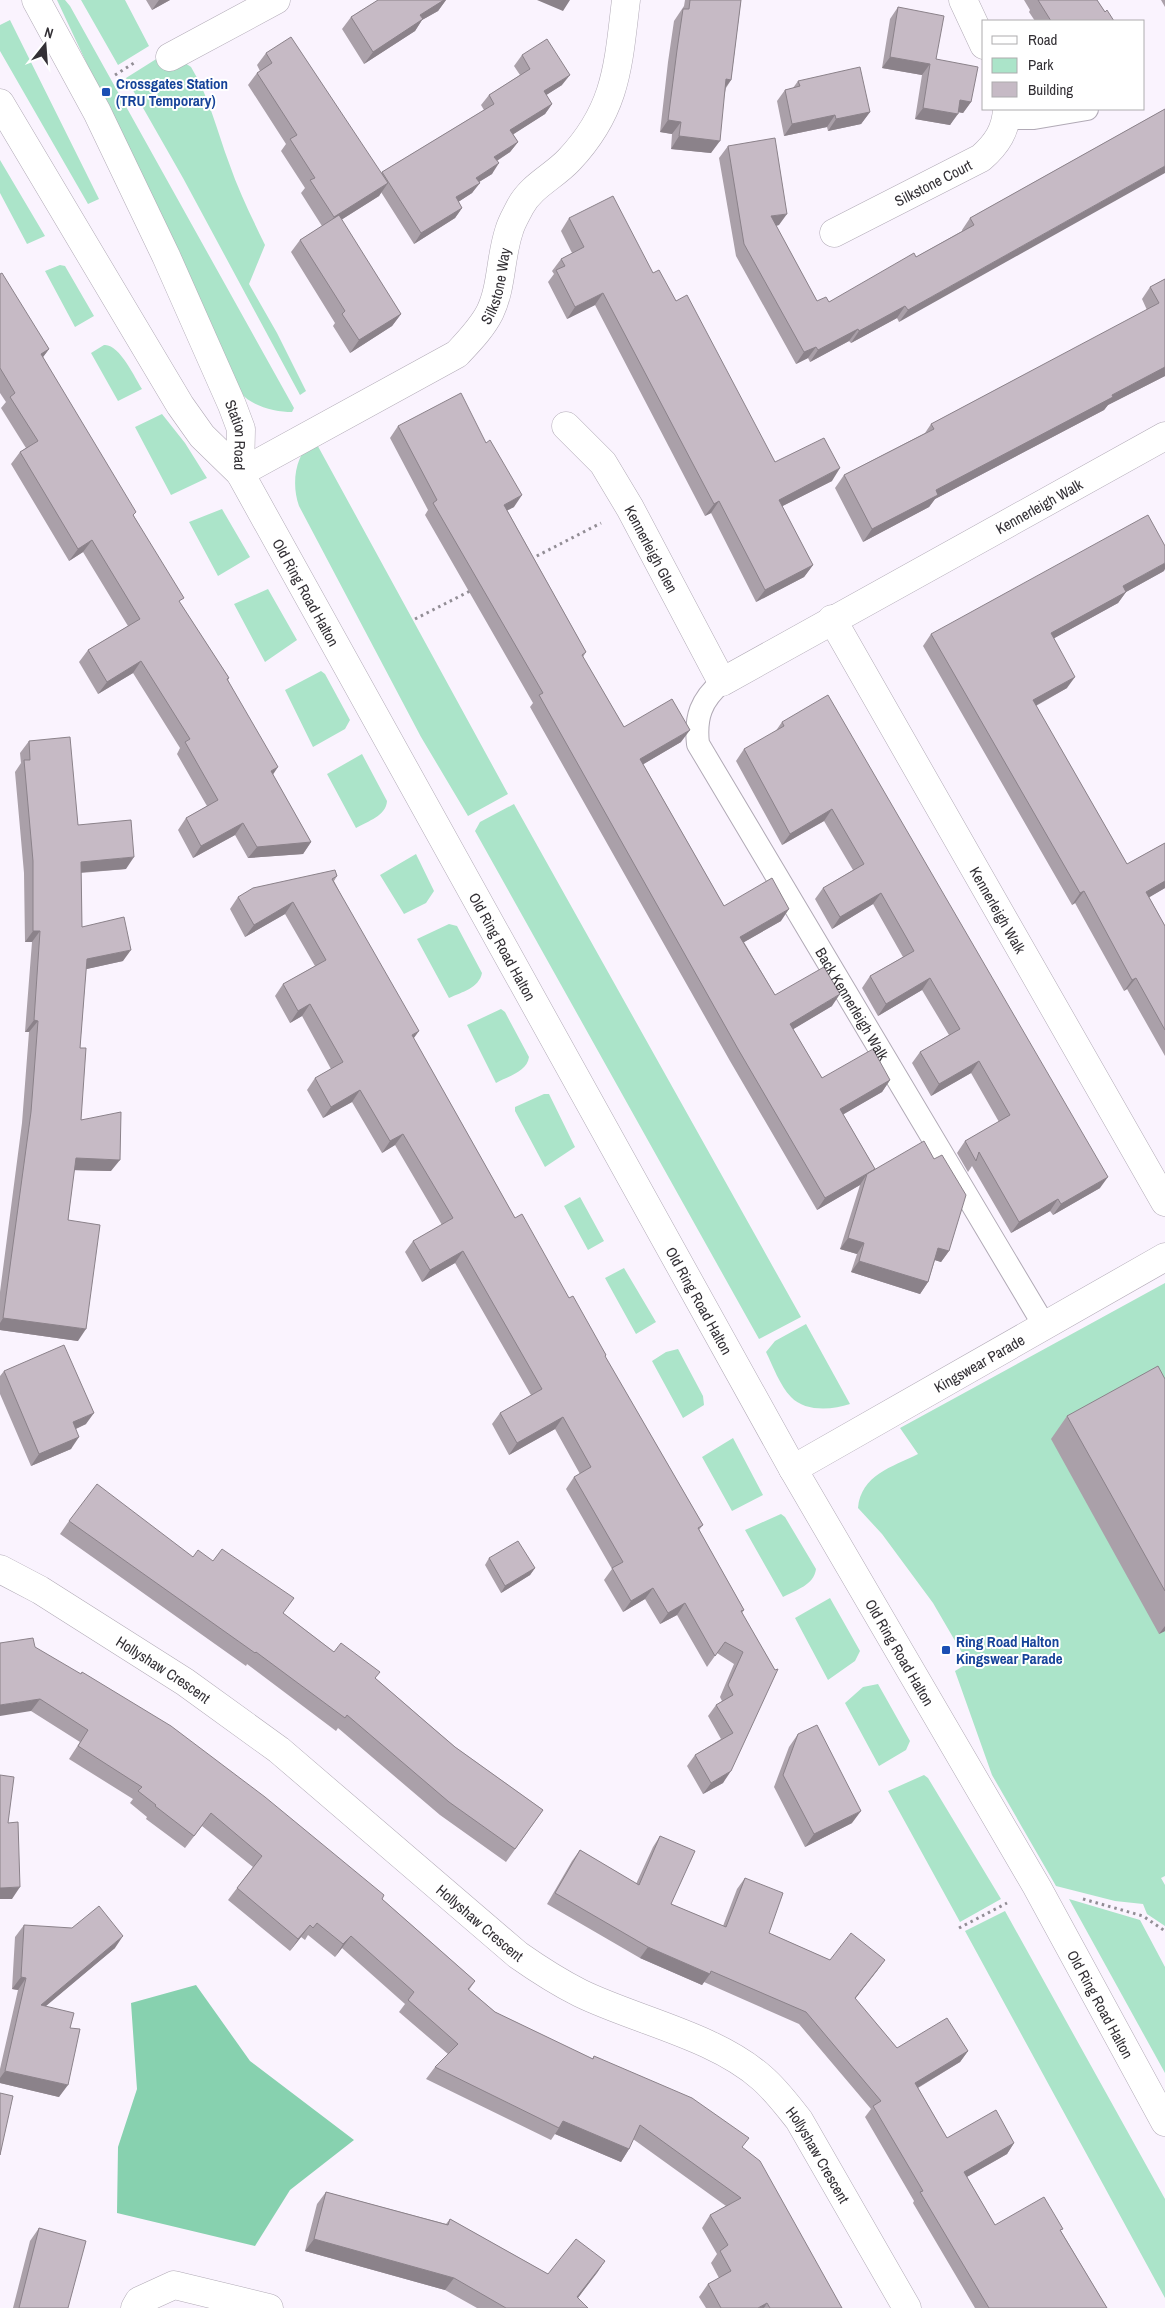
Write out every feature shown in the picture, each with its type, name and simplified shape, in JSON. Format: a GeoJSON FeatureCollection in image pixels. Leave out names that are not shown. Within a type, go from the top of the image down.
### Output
{"type":"FeatureCollection","features":[{"type":"Feature","properties":{"kind":"street","name":"Station Road"},"geometry":{"type":"LineString","coordinates":[[36,0],[105,130],[166,256],[232,405],[241,429],[240,474]]}},
{"type":"Feature","properties":{"kind":"street"},"geometry":{"type":"LineString","coordinates":[[170,57],[276,0]]}},
{"type":"Feature","properties":{"kind":"street","name":"Silkstone Way"},"geometry":{"type":"LineString","coordinates":[[240,474],[457,354],[475,335],[490,312],[499,286],[509,231],[522,204],[541,182],[565,164],[585,143],[601,119],[612,93],[618,64],[626,0]]}},
{"type":"Feature","properties":{"kind":"street"},"geometry":{"type":"LineString","coordinates":[[963,0],[982,41]]}},
{"type":"Feature","properties":{"kind":"street","name":"Station Road"},"geometry":{"type":"LineString","coordinates":[[0,103],[180,405],[202,436],[240,474]]}},
{"type":"Feature","properties":{"kind":"street","name":"Silkstone Court"},"geometry":{"type":"LineString","coordinates":[[834,233],[981,158],[995,146],[1004,129],[1007,113]]}},
{"type":"Feature","properties":{"kind":"street","name":"Kennerleigh Glen"},"geometry":{"type":"LineString","coordinates":[[566,426],[603,463],[630,508],[722,682]]}},
{"type":"Feature","properties":{"kind":"street","name":"Kennerleigh Walk"},"geometry":{"type":"LineString","coordinates":[[722,682],[832,618],[1165,436]]}},
{"type":"Feature","properties":{"kind":"street","name":"Old Ring Road Halton"},"geometry":{"type":"LineString","coordinates":[[240,474],[444,836],[793,1469],[1032,1879],[1165,2122]]}},
{"type":"Feature","properties":{"kind":"street","name":"Kennerleigh Walk"},"geometry":{"type":"LineString","coordinates":[[832,618],[1165,1202]]}},
{"type":"Feature","properties":{"kind":"street","name":"Kingswear Parade"},"geometry":{"type":"LineString","coordinates":[[793,1469],[1165,1257]]}},
{"type":"Feature","properties":{"kind":"street","name":"Hollyshaw Crescent"},"geometry":{"type":"LineString","coordinates":[[0,1569],[40,1590],[185,1682],[279,1750],[518,1955],[546,1974],[580,1993],[710,2046],[760,2076],[781,2097],[799,2120],[907,2308]]}},
{"type":"Feature","properties":{"kind":"street"},"geometry":{"type":"LineString","coordinates":[[135,2308],[139,2301],[174,2285],[269,2308]]}},
{"type":"Feature","properties":{"kind":"lane"},"geometry":{"type":"LineString","coordinates":[[1007,113],[1034,118],[1081,110]]}},
{"type":"Feature","properties":{"kind":"lane","name":"Back Kennerleigh Walk"},"geometry":{"type":"LineString","coordinates":[[722,682],[708,694],[699,709],[696,726],[698,744],[1044,1325]]}},
{"type":"Feature","properties":{"kind":"path"},"geometry":{"type":"LineString","coordinates":[[524,563],[630,508]]}},
{"type":"Feature","properties":{"kind":"path"},"geometry":{"type":"LineString","coordinates":[[415,619],[480,586]]}},
{"type":"Feature","properties":{"kind":"path"},"geometry":{"type":"LineString","coordinates":[[1149,1919],[1165,1931]]}},
{"type":"Feature","properties":{"kind":"green space"},"geometry":{"type":"Polygon","coordinates":[[[57,0],[65,0],[70,6],[294,408],[292,412],[279,411],[257,405],[245,398],[241,393],[57,0]]]}},
{"type":"Feature","properties":{"kind":"green space"},"geometry":{"type":"Polygon","coordinates":[[[81,0],[125,0],[149,46],[118,65],[81,0]]]}},
{"type":"Feature","properties":{"kind":"green space"},"geometry":{"type":"Polygon","coordinates":[[[10,20],[99,199],[88,204],[0,51],[0,25],[10,20]]]}},
{"type":"Feature","properties":{"kind":"green space"},"geometry":{"type":"Polygon","coordinates":[[[161,56],[173,70],[185,63],[191,67],[208,102],[237,184],[265,245],[249,284],[277,333],[306,391],[300,395],[183,178],[126,78],[161,56]]]}},
{"type":"Feature","properties":{"kind":"green space"},"geometry":{"type":"Polygon","coordinates":[[[0,160],[45,236],[27,244],[0,193],[0,160]]]}},
{"type":"Feature","properties":{"kind":"green space"},"geometry":{"type":"Polygon","coordinates":[[[60,265],[65,266],[94,316],[75,327],[45,271],[60,265]]]}},
{"type":"Feature","properties":{"kind":"green space"},"geometry":{"type":"Polygon","coordinates":[[[104,345],[110,346],[121,355],[142,389],[118,401],[91,353],[104,345]]]}},
{"type":"Feature","properties":{"kind":"green space"},"geometry":{"type":"Polygon","coordinates":[[[162,414],[185,443],[207,478],[171,495],[135,427],[162,414]]]}},
{"type":"Feature","properties":{"kind":"green space"},"geometry":{"type":"Polygon","coordinates":[[[314,439],[508,794],[468,816],[421,737],[299,506],[295,488],[296,470],[303,453],[314,439]]]}},
{"type":"Feature","properties":{"kind":"green space"},"geometry":{"type":"Polygon","coordinates":[[[222,509],[250,557],[218,576],[189,522],[222,509]]]}},
{"type":"Feature","properties":{"kind":"green space"},"geometry":{"type":"Polygon","coordinates":[[[268,589],[297,640],[265,662],[234,604],[268,589]]]}},
{"type":"Feature","properties":{"kind":"green space"},"geometry":{"type":"Polygon","coordinates":[[[321,671],[325,674],[350,720],[345,729],[313,747],[285,690],[321,671]]]}},
{"type":"Feature","properties":{"kind":"green space"},"geometry":{"type":"Polygon","coordinates":[[[362,754],[387,801],[380,814],[356,828],[327,774],[362,754]]]}},
{"type":"Feature","properties":{"kind":"green space"},"geometry":{"type":"Polygon","coordinates":[[[514,804],[801,1317],[759,1339],[475,831],[480,822],[514,804]]]}},
{"type":"Feature","properties":{"kind":"green space"},"geometry":{"type":"Polygon","coordinates":[[[416,854],[434,891],[426,903],[404,914],[380,875],[416,854]]]}},
{"type":"Feature","properties":{"kind":"green space"},"geometry":{"type":"Polygon","coordinates":[[[449,924],[457,926],[482,973],[474,986],[449,998],[417,939],[449,924]]]}},
{"type":"Feature","properties":{"kind":"green space"},"geometry":{"type":"Polygon","coordinates":[[[501,1009],[505,1012],[529,1057],[528,1062],[521,1070],[496,1083],[467,1025],[501,1009]]]}},
{"type":"Feature","properties":{"kind":"green space"},"geometry":{"type":"Polygon","coordinates":[[[544,1094],[549,1094],[575,1147],[545,1167],[515,1111],[515,1107],[544,1094]]]}},
{"type":"Feature","properties":{"kind":"green space"},"geometry":{"type":"Polygon","coordinates":[[[580,1197],[604,1241],[588,1250],[564,1206],[580,1197]]]}},
{"type":"Feature","properties":{"kind":"green space"},"geometry":{"type":"Polygon","coordinates":[[[624,1268],[656,1322],[636,1334],[605,1278],[624,1268]]]}},
{"type":"Feature","properties":{"kind":"green space"},"geometry":{"type":"Polygon","coordinates":[[[1165,1283],[1165,1876],[1161,1878],[1165,1885],[1165,1926],[1147,1914],[1143,1904],[1115,1901],[1056,1886],[992,1775],[955,1671],[968,1663],[933,1603],[882,1534],[858,1508],[860,1497],[871,1480],[888,1468],[918,1454],[900,1428],[1165,1283]]]}},
{"type":"Feature","properties":{"kind":"green space"},"geometry":{"type":"Polygon","coordinates":[[[806,1324],[850,1404],[835,1408],[819,1408],[804,1405],[791,1397],[780,1382],[766,1352],[775,1341],[806,1324]]]}},
{"type":"Feature","properties":{"kind":"green space"},"geometry":{"type":"Polygon","coordinates":[[[678,1349],[703,1396],[704,1405],[683,1418],[652,1361],[666,1352],[678,1349]]]}},
{"type":"Feature","properties":{"kind":"green space"},"geometry":{"type":"Polygon","coordinates":[[[733,1438],[763,1495],[732,1511],[702,1457],[733,1438]]]}},
{"type":"Feature","properties":{"kind":"green space"},"geometry":{"type":"Polygon","coordinates":[[[781,1514],[785,1517],[816,1569],[815,1575],[808,1583],[783,1597],[745,1530],[781,1514]]]}},
{"type":"Feature","properties":{"kind":"green space"},"geometry":{"type":"Polygon","coordinates":[[[830,1598],[860,1651],[855,1661],[828,1680],[795,1618],[830,1598]]]}},
{"type":"Feature","properties":{"kind":"green space"},"geometry":{"type":"Polygon","coordinates":[[[878,1684],[910,1741],[906,1750],[879,1766],[845,1703],[863,1687],[878,1684]]]}},
{"type":"Feature","properties":{"kind":"green space"},"geometry":{"type":"Polygon","coordinates":[[[924,1775],[928,1778],[1001,1899],[960,1922],[888,1791],[924,1775]]]}},
{"type":"Feature","properties":{"kind":"green space"},"geometry":{"type":"Polygon","coordinates":[[[1069,1899],[1140,1920],[1165,1967],[1165,2073],[1069,1899]]]}},
{"type":"Feature","properties":{"kind":"green space"},"geometry":{"type":"Polygon","coordinates":[[[1005,1911],[1165,2199],[1165,2298],[965,1931],[1005,1911]]]}},
{"type":"Feature","properties":{"kind":"green space"},"geometry":{"type":"Polygon","coordinates":[[[196,1985],[250,2061],[354,2140],[290,2190],[255,2246],[117,2213],[118,2147],[137,2089],[131,2003],[196,1985]]]}},
{"type":"Feature","properties":{"kind":"building"},"geometry":{"type":"Polygon","coordinates":[[[378,0],[444,0],[420,15],[423,19],[373,52],[351,17],[378,0]]]}},
{"type":"Feature","properties":{"kind":"building"},"geometry":{"type":"Polygon","coordinates":[[[690,0],[741,0],[731,80],[726,79],[720,141],[679,136],[681,122],[668,120],[683,9],[689,9],[690,0]]]}},
{"type":"Feature","properties":{"kind":"building"},"geometry":{"type":"Polygon","coordinates":[[[1038,0],[1097,0],[1113,20],[1050,20],[1038,0]]]}},
{"type":"Feature","properties":{"kind":"building"},"geometry":{"type":"Polygon","coordinates":[[[898,7],[944,16],[936,59],[978,67],[971,102],[960,100],[958,114],[923,108],[930,64],[890,57],[898,7]]]}},
{"type":"Feature","properties":{"kind":"building"},"geometry":{"type":"Polygon","coordinates":[[[291,37],[388,183],[334,217],[310,180],[315,178],[290,139],[297,135],[257,73],[272,63],[266,53],[291,37]]]}},
{"type":"Feature","properties":{"kind":"building"},"geometry":{"type":"Polygon","coordinates":[[[547,39],[570,75],[544,91],[552,104],[510,130],[518,142],[494,157],[499,163],[476,178],[480,183],[456,197],[462,208],[421,233],[382,172],[494,104],[489,95],[530,69],[522,55],[547,39]]]}},
{"type":"Feature","properties":{"kind":"building"},"geometry":{"type":"Polygon","coordinates":[[[860,67],[870,112],[836,119],[835,115],[792,124],[785,90],[800,86],[798,81],[860,67]]]}},
{"type":"Feature","properties":{"kind":"building"},"geometry":{"type":"Polygon","coordinates":[[[1165,109],[1165,166],[908,310],[905,306],[859,331],[858,329],[818,350],[816,347],[804,352],[744,244],[728,146],[775,138],[787,214],[771,216],[817,301],[826,297],[829,302],[914,253],[916,257],[974,225],[970,218],[1165,109]]]}},
{"type":"Feature","properties":{"kind":"building"},"geometry":{"type":"Polygon","coordinates":[[[613,196],[653,273],[659,270],[676,301],[687,295],[775,462],[824,438],[840,468],[779,500],[813,565],[765,590],[719,501],[714,504],[603,293],[575,307],[556,270],[565,266],[561,259],[584,247],[569,218],[613,196]]]}},
{"type":"Feature","properties":{"kind":"building"},"geometry":{"type":"Polygon","coordinates":[[[339,215],[401,314],[359,340],[342,314],[345,311],[300,240],[339,215]]]}},
{"type":"Feature","properties":{"kind":"building"},"geometry":{"type":"Polygon","coordinates":[[[2,273],[49,349],[41,354],[136,512],[133,515],[184,598],[179,601],[229,678],[227,679],[278,767],[271,771],[311,842],[257,847],[243,823],[201,846],[186,818],[218,800],[185,742],[190,739],[141,661],[107,682],[88,650],[140,619],[92,540],[78,549],[20,452],[38,441],[10,397],[15,393],[0,368],[0,274],[2,273]]]}},
{"type":"Feature","properties":{"kind":"building"},"geometry":{"type":"Polygon","coordinates":[[[1165,279],[1165,367],[1112,395],[1113,397],[936,490],[938,495],[872,529],[844,475],[934,429],[931,424],[1159,303],[1150,287],[1165,279]]]}},
{"type":"Feature","properties":{"kind":"building"},"geometry":{"type":"Polygon","coordinates":[[[461,393],[486,443],[490,440],[522,495],[504,505],[586,652],[582,655],[624,727],[672,699],[690,730],[640,759],[724,906],[772,878],[789,909],[740,937],[775,995],[824,967],[840,994],[790,1024],[822,1078],[873,1049],[890,1080],[840,1109],[875,1169],[825,1198],[738,1049],[539,695],[543,693],[433,503],[437,500],[398,426],[461,393]]]}},
{"type":"Feature","properties":{"kind":"building"},"geometry":{"type":"Polygon","coordinates":[[[1148,515],[1165,546],[1165,563],[1123,586],[1126,592],[1051,633],[1075,677],[1033,700],[1127,864],[1165,843],[1165,881],[1146,892],[1165,926],[1165,1030],[1136,978],[1132,980],[1084,891],[1080,893],[931,634],[1148,515]]]}},
{"type":"Feature","properties":{"kind":"building"},"geometry":{"type":"Polygon","coordinates":[[[828,695],[1108,1177],[1061,1204],[1058,1199],[1019,1222],[979,1152],[976,1161],[965,1141],[1010,1115],[979,1061],[939,1084],[920,1052],[960,1029],[930,978],[886,1004],[870,976],[914,951],[881,893],[840,917],[823,888],[864,864],[832,809],[790,834],[744,749],[784,726],[782,722],[828,695]]]}},
{"type":"Feature","properties":{"kind":"building"},"geometry":{"type":"Polygon","coordinates":[[[70,737],[78,825],[131,820],[134,857],[81,862],[82,927],[124,917],[131,950],[87,959],[80,1048],[86,1048],[81,1120],[121,1112],[120,1160],[76,1158],[68,1220],[100,1225],[86,1329],[3,1318],[31,1112],[38,1021],[34,1020],[40,931],[33,931],[33,861],[24,760],[30,760],[29,741],[70,737]]]}},
{"type":"Feature","properties":{"kind":"building"},"geometry":{"type":"Polygon","coordinates":[[[335,870],[337,876],[332,879],[419,1031],[412,1035],[515,1218],[522,1214],[569,1298],[573,1296],[605,1356],[703,1525],[698,1528],[744,1610],[741,1611],[775,1670],[778,1669],[731,1771],[711,1783],[695,1755],[733,1733],[716,1705],[733,1695],[728,1685],[743,1652],[725,1642],[715,1656],[685,1603],[668,1613],[653,1588],[631,1601],[612,1568],[623,1562],[574,1477],[591,1467],[563,1417],[517,1443],[500,1413],[542,1389],[463,1251],[430,1270],[413,1241],[453,1218],[403,1134],[390,1141],[360,1090],[331,1107],[315,1078],[343,1062],[310,1004],[298,1011],[283,984],[326,960],[293,902],[254,925],[238,897],[253,888],[335,870]]]}},
{"type":"Feature","properties":{"kind":"building"},"geometry":{"type":"Polygon","coordinates":[[[924,1141],[934,1159],[942,1155],[966,1195],[949,1251],[938,1248],[928,1282],[859,1261],[864,1243],[848,1238],[867,1174],[924,1141]]]}},
{"type":"Feature","properties":{"kind":"building"},"geometry":{"type":"Polygon","coordinates":[[[64,1345],[94,1413],[73,1422],[79,1437],[39,1454],[4,1371],[64,1345]]]}},
{"type":"Feature","properties":{"kind":"building"},"geometry":{"type":"Polygon","coordinates":[[[1158,1366],[1165,1379],[1165,1591],[1067,1416],[1158,1366]]]}},
{"type":"Feature","properties":{"kind":"building"},"geometry":{"type":"Polygon","coordinates":[[[97,1484],[193,1557],[198,1550],[213,1561],[222,1549],[294,1598],[283,1613],[334,1652],[341,1643],[380,1672],[375,1678],[455,1747],[543,1810],[515,1849],[449,1802],[347,1715],[345,1718],[256,1652],[69,1521],[97,1484]]]}},
{"type":"Feature","properties":{"kind":"building"},"geometry":{"type":"Polygon","coordinates":[[[518,1541],[535,1568],[505,1586],[489,1558],[518,1541]]]}},
{"type":"Feature","properties":{"kind":"building"},"geometry":{"type":"Polygon","coordinates":[[[33,1638],[35,1647],[81,1674],[82,1672],[171,1726],[265,1797],[384,1895],[382,1899],[475,1981],[468,1989],[495,2012],[593,2059],[594,2056],[692,2098],[749,2138],[742,2147],[760,2161],[842,2308],[770,2308],[767,2303],[758,2308],[721,2308],[708,2284],[731,2271],[720,2251],[728,2245],[710,2215],[741,2198],[640,2125],[629,2149],[563,2121],[559,2128],[435,2067],[458,2044],[408,2000],[414,1992],[351,1936],[343,1944],[317,1923],[313,1928],[310,1925],[298,1939],[237,1888],[262,1856],[211,1813],[194,1836],[138,1791],[142,1787],[78,1746],[88,1730],[40,1699],[0,1705],[0,1643],[33,1638]]]}},
{"type":"Feature","properties":{"kind":"building"},"geometry":{"type":"Polygon","coordinates":[[[817,1725],[861,1811],[814,1834],[783,1775],[798,1734],[817,1725]]]}},
{"type":"Feature","properties":{"kind":"building"},"geometry":{"type":"Polygon","coordinates":[[[0,1775],[14,1777],[8,1823],[18,1822],[20,1887],[0,1888],[0,1775]]]}},
{"type":"Feature","properties":{"kind":"building"},"geometry":{"type":"Polygon","coordinates":[[[660,1836],[695,1851],[671,1904],[726,1927],[745,1878],[783,1893],[769,1933],[830,1960],[851,1933],[885,1960],[855,1998],[897,2048],[947,2018],[968,2051],[915,2083],[947,2138],[996,2110],[1014,2143],[964,2172],[995,2225],[1044,2197],[1063,2229],[1060,2230],[1107,2308],[989,2308],[920,2192],[923,2191],[873,2106],[881,2101],[806,2012],[711,1971],[710,1974],[648,1947],[555,1893],[580,1850],[639,1885],[660,1836]]]}},
{"type":"Feature","properties":{"kind":"building"},"geometry":{"type":"Polygon","coordinates":[[[99,1906],[123,1936],[41,2005],[74,2013],[70,2028],[80,2029],[68,2085],[5,2071],[26,1978],[21,1977],[24,1925],[72,1928],[99,1906]]]}},
{"type":"Feature","properties":{"kind":"building"},"geometry":{"type":"Polygon","coordinates":[[[0,2093],[13,2096],[0,2155],[0,2093]]]}},
{"type":"Feature","properties":{"kind":"building"},"geometry":{"type":"Polygon","coordinates":[[[326,2192],[448,2225],[450,2219],[548,2274],[576,2239],[605,2261],[577,2297],[588,2308],[506,2308],[454,2278],[314,2239],[326,2192]]]}},
{"type":"Feature","properties":{"kind":"building"},"geometry":{"type":"Polygon","coordinates":[[[39,2228],[86,2241],[68,2308],[19,2308],[39,2228]]]}},
{"type":"Feature","properties":{"kind":"place","name":"Crossgates Station (TRU Temporary)"},"geometry":{"type":"Point","coordinates":[106,92]}},
{"type":"Feature","properties":{"kind":"place","name":"Ring Road Halton Kingswear Parade"},"geometry":{"type":"Point","coordinates":[946,1650]}}]}
